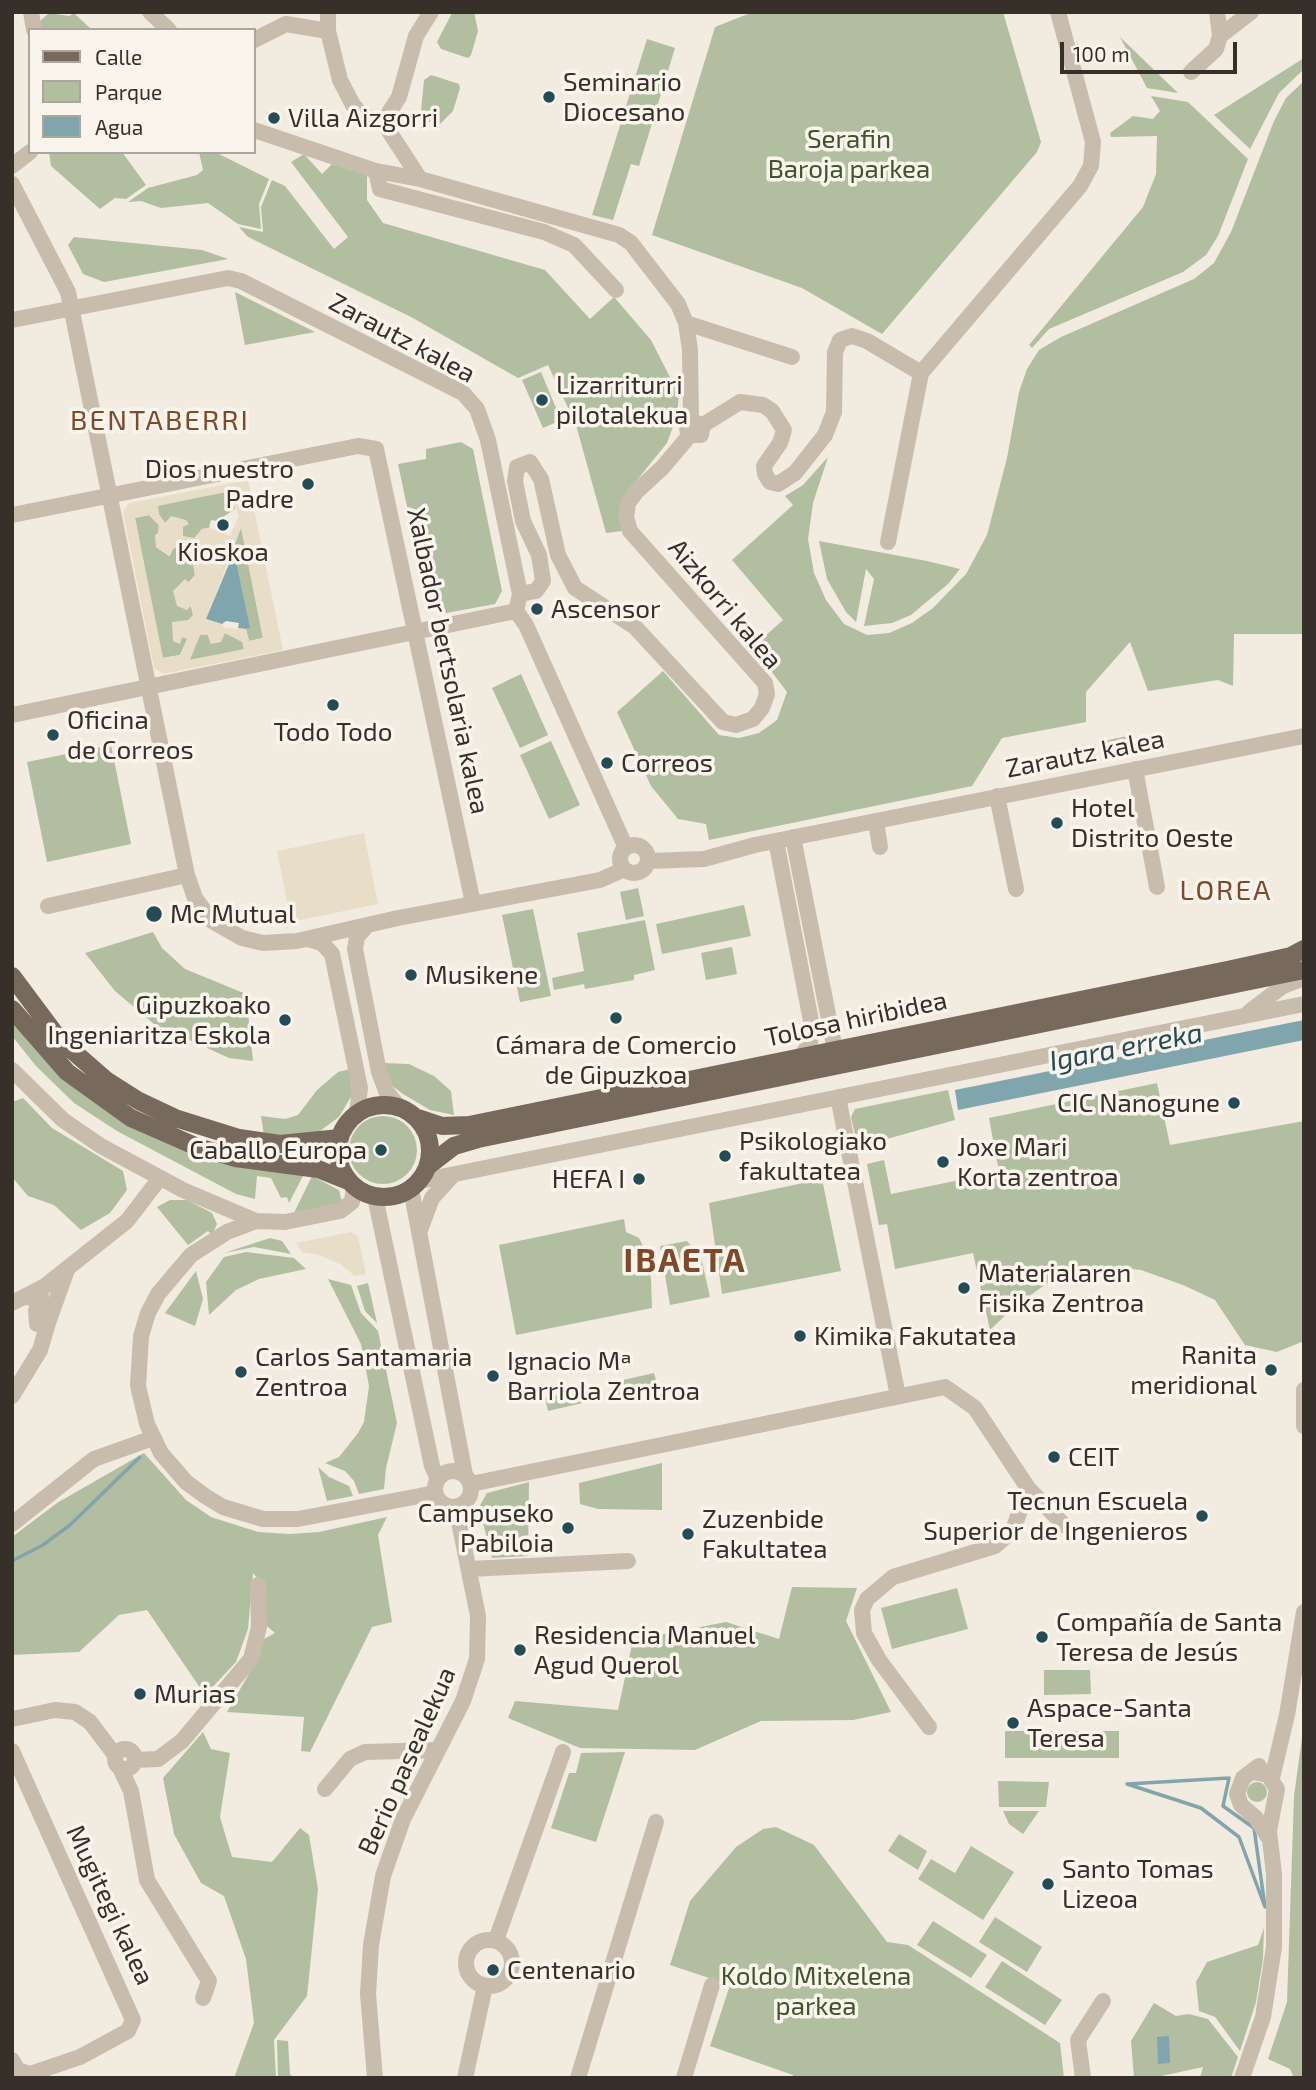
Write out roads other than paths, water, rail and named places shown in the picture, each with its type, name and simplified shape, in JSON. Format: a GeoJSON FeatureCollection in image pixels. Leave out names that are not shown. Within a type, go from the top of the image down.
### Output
{"type":"FeatureCollection","features":[{"type":"Feature","properties":{"kind":"main road","name":"Tolosa hiribidea"},"geometry":{"type":"LineString","coordinates":[[418,1118],[442,1126],[469,1125],[1233,970],[1291,956],[1304,949]]}},
{"type":"Feature","properties":{"kind":"main road","name":"Tolosa hiribidea"},"geometry":{"type":"LineString","coordinates":[[419,1179],[454,1146],[478,1139],[1304,970]]}},
{"type":"Feature","properties":{"kind":"main road"},"geometry":{"type":"LineString","coordinates":[[12,976],[58,1039],[106,1080],[139,1101],[175,1118],[239,1139],[280,1144],[340,1138]]}},
{"type":"Feature","properties":{"kind":"main road"},"geometry":{"type":"LineString","coordinates":[[12,1009],[67,1072],[131,1118],[195,1146],[235,1158],[326,1171],[375,1196],[400,1195],[419,1179],[428,1136],[418,1118],[399,1107],[382,1104],[357,1113],[340,1138],[339,1162],[351,1183]]}},
{"type":"Feature","properties":{"kind":"street"},"geometry":{"type":"LineString","coordinates":[[150,12],[167,28]]}},
{"type":"Feature","properties":{"kind":"street"},"geometry":{"type":"LineString","coordinates":[[328,12],[328,31],[340,80],[353,105],[363,116],[383,122],[420,178]]}},
{"type":"Feature","properties":{"kind":"street"},"geometry":{"type":"LineString","coordinates":[[383,122],[399,97],[416,36],[431,12]]}},
{"type":"Feature","properties":{"kind":"street"},"geometry":{"type":"LineString","coordinates":[[888,542],[921,373],[1080,186],[1091,166],[1093,142],[1058,12]]}},
{"type":"Feature","properties":{"kind":"street"},"geometry":{"type":"LineString","coordinates":[[1191,72],[1216,49],[1220,36],[1217,12]]}},
{"type":"Feature","properties":{"kind":"street"},"geometry":{"type":"LineString","coordinates":[[1220,36],[1251,12]]}},
{"type":"Feature","properties":{"kind":"street"},"geometry":{"type":"LineString","coordinates":[[256,39],[286,24],[328,31]]}},
{"type":"Feature","properties":{"kind":"street"},"geometry":{"type":"LineString","coordinates":[[256,131],[376,171],[420,178],[619,235],[631,243],[678,304],[686,324],[694,427]]}},
{"type":"Feature","properties":{"kind":"street"},"geometry":{"type":"LineString","coordinates":[[12,166],[28,154]]}},
{"type":"Feature","properties":{"kind":"street"},"geometry":{"type":"LineString","coordinates":[[376,171],[380,189],[544,232],[573,245],[616,290]]}},
{"type":"Feature","properties":{"kind":"street"},"geometry":{"type":"LineString","coordinates":[[12,184],[64,281],[111,495],[187,875],[200,907],[224,930],[242,939],[263,943],[337,934],[398,918]]}},
{"type":"Feature","properties":{"kind":"street","name":"Zarautz kalea"},"geometry":{"type":"LineString","coordinates":[[12,320],[228,278],[241,281],[463,393],[477,409],[486,432],[520,594],[516,611]]}},
{"type":"Feature","properties":{"kind":"street"},"geometry":{"type":"LineString","coordinates":[[686,324],[792,357]]}},
{"type":"Feature","properties":{"kind":"street","name":"Aizkorri kalea"},"geometry":{"type":"LineString","coordinates":[[520,594],[536,591],[543,581],[539,555],[523,521],[515,481],[517,467],[530,462],[541,479],[558,555],[575,588],[635,627],[723,722],[736,725],[753,719],[762,708],[767,694],[765,683],[630,531],[626,517],[628,503],[662,468],[694,427],[740,402],[763,405],[772,411],[784,430],[780,443],[764,466],[765,474],[771,482],[778,484],[795,473],[825,435],[834,412],[835,352],[840,340],[852,336],[867,341],[921,373]]}},
{"type":"Feature","properties":{"kind":"street","name":"Xalbador bertsolaria kalea"},"geometry":{"type":"LineString","coordinates":[[111,495],[358,446],[376,449],[381,460],[418,633],[473,903]]}},
{"type":"Feature","properties":{"kind":"street"},"geometry":{"type":"LineString","coordinates":[[12,515],[111,495]]}},
{"type":"Feature","properties":{"kind":"street"},"geometry":{"type":"LineString","coordinates":[[12,715],[516,611],[526,625],[626,848]]}},
{"type":"Feature","properties":{"kind":"street"},"geometry":{"type":"LineString","coordinates":[[1296,737],[1304,747]]}},
{"type":"Feature","properties":{"kind":"street","name":"Zarautz kalea"},"geometry":{"type":"LineString","coordinates":[[648,861],[704,859],[793,837],[1296,737]]}},
{"type":"Feature","properties":{"kind":"street"},"geometry":{"type":"LineString","coordinates":[[1135,769],[1157,887]]}},
{"type":"Feature","properties":{"kind":"street"},"geometry":{"type":"LineString","coordinates":[[997,796],[1016,888]]}},
{"type":"Feature","properties":{"kind":"street"},"geometry":{"type":"LineString","coordinates":[[876,821],[880,847]]}},
{"type":"Feature","properties":{"kind":"street"},"geometry":{"type":"LineString","coordinates":[[793,837],[835,1050]]}},
{"type":"Feature","properties":{"kind":"street"},"geometry":{"type":"LineString","coordinates":[[775,841],[813,1026],[810,1042],[802,1056]]}},
{"type":"Feature","properties":{"kind":"street"},"geometry":{"type":"LineString","coordinates":[[622,866],[635,873],[643,870],[648,861],[642,847],[626,848]]}},
{"type":"Feature","properties":{"kind":"street"},"geometry":{"type":"LineString","coordinates":[[357,1113],[360,1088],[332,954],[337,934],[351,923],[398,918],[600,880],[618,872],[622,866],[621,856],[626,848]]}},
{"type":"Feature","properties":{"kind":"street"},"geometry":{"type":"LineString","coordinates":[[48,906],[187,875]]}},
{"type":"Feature","properties":{"kind":"street"},"geometry":{"type":"LineString","coordinates":[[365,928],[357,937],[355,949],[379,1072],[386,1091],[399,1107]]}},
{"type":"Feature","properties":{"kind":"street"},"geometry":{"type":"LineString","coordinates":[[309,939],[322,943],[332,954]]}},
{"type":"Feature","properties":{"kind":"street"},"geometry":{"type":"LineString","coordinates":[[1247,1014],[1283,986],[1304,978]]}},
{"type":"Feature","properties":{"kind":"street"},"geometry":{"type":"LineString","coordinates":[[375,1196],[441,1503],[456,1507],[467,1500],[468,1480],[418,1236],[419,1179],[1304,1004]]}},
{"type":"Feature","properties":{"kind":"street"},"geometry":{"type":"LineString","coordinates":[[12,1070],[62,1120],[160,1178],[208,1202],[256,1221],[285,1222],[340,1211],[352,1202],[351,1183]]}},
{"type":"Feature","properties":{"kind":"street"},"geometry":{"type":"LineString","coordinates":[[838,1097],[898,1396]]}},
{"type":"Feature","properties":{"kind":"street"},"geometry":{"type":"LineString","coordinates":[[418,1236],[428,1204],[454,1174]]}},
{"type":"Feature","properties":{"kind":"street"},"geometry":{"type":"LineString","coordinates":[[27,1298],[127,1221],[160,1178]]}},
{"type":"Feature","properties":{"kind":"street"},"geometry":{"type":"LineString","coordinates":[[208,1202],[221,1223],[217,1238]]}},
{"type":"Feature","properties":{"kind":"street"},"geometry":{"type":"LineString","coordinates":[[256,1221],[217,1238],[191,1255],[158,1294],[143,1330],[138,1386],[153,1438],[170,1464],[205,1496],[223,1507],[263,1519],[298,1519],[437,1486],[450,1471],[468,1480],[945,1387],[975,1408],[1028,1488],[1065,1526]]}},
{"type":"Feature","properties":{"kind":"street"},"geometry":{"type":"LineString","coordinates":[[12,1396],[40,1350],[43,1322],[68,1268]]}},
{"type":"Feature","properties":{"kind":"street"},"geometry":{"type":"LineString","coordinates":[[27,1298],[43,1322]]}},
{"type":"Feature","properties":{"kind":"street"},"geometry":{"type":"LineString","coordinates":[[27,1298],[43,1322]]}},
{"type":"Feature","properties":{"kind":"street"},"geometry":{"type":"LineString","coordinates":[[1304,1390],[1304,1426]]}},
{"type":"Feature","properties":{"kind":"street"},"geometry":{"type":"LineString","coordinates":[[12,1524],[94,1459],[153,1438]]}},
{"type":"Feature","properties":{"kind":"street"},"geometry":{"type":"LineString","coordinates":[[929,1727],[879,1660],[864,1633],[862,1610],[867,1599],[893,1577],[995,1546],[1013,1530],[1028,1488]]}},
{"type":"Feature","properties":{"kind":"street","name":"Berio pasealekua"},"geometry":{"type":"LineString","coordinates":[[374,2078],[368,1994],[370,1945],[383,1876],[403,1819],[466,1695],[477,1659],[478,1616],[456,1507]]}},
{"type":"Feature","properties":{"kind":"street"},"geometry":{"type":"LineString","coordinates":[[470,1569],[628,1561]]}},
{"type":"Feature","properties":{"kind":"street"},"geometry":{"type":"LineString","coordinates":[[118,1761],[130,1768],[136,1760],[158,1759],[182,1741],[251,1659],[259,1627],[258,1584]]}},
{"type":"Feature","properties":{"kind":"street"},"geometry":{"type":"LineString","coordinates":[[1272,1778],[1304,1612]]}},
{"type":"Feature","properties":{"kind":"street"},"geometry":{"type":"LineString","coordinates":[[12,1719],[55,1710],[75,1712],[90,1722],[118,1761],[131,1791],[147,1880],[209,1981],[203,1998]]}},
{"type":"Feature","properties":{"kind":"street"},"geometry":{"type":"LineString","coordinates":[[1269,1840],[1262,1824],[1241,1805],[1237,1794],[1243,1778],[1254,1772],[1283,1730]]}},
{"type":"Feature","properties":{"kind":"street"},"geometry":{"type":"LineString","coordinates":[[325,1789],[350,1759],[366,1752],[438,1750]]}},
{"type":"Feature","properties":{"kind":"street","name":"Mugitegi kalea"},"geometry":{"type":"LineString","coordinates":[[12,1751],[133,2020],[128,2031],[80,2057],[30,2074],[18,2070],[12,2060]]}},
{"type":"Feature","properties":{"kind":"street"},"geometry":{"type":"LineString","coordinates":[[496,1940],[563,1752]]}},
{"type":"Feature","properties":{"kind":"street"},"geometry":{"type":"LineString","coordinates":[[1242,2078],[1263,2017],[1272,1971],[1275,1886],[1269,1840],[1278,1788],[1272,1778],[1264,1773],[1254,1772]]}},
{"type":"Feature","properties":{"kind":"street"},"geometry":{"type":"LineString","coordinates":[[1250,1812],[1263,1812],[1273,1805]]}},
{"type":"Feature","properties":{"kind":"street"},"geometry":{"type":"LineString","coordinates":[[578,2078],[656,1822]]}},
{"type":"Feature","properties":{"kind":"street"},"geometry":{"type":"LineString","coordinates":[[496,1940],[506,1946],[512,1955],[512,1968],[504,1981],[485,1986],[471,1978],[467,1970],[467,1955],[476,1943],[496,1940]]}},
{"type":"Feature","properties":{"kind":"street"},"geometry":{"type":"LineString","coordinates":[[684,2078],[712,1985]]}},
{"type":"Feature","properties":{"kind":"street"},"geometry":{"type":"LineString","coordinates":[[465,2078],[485,1986]]}},
{"type":"Feature","properties":{"kind":"street"},"geometry":{"type":"LineString","coordinates":[[1083,2078],[1078,2040],[1102,2001]]}},
{"type":"Feature","properties":{"kind":"water"},"geometry":{"type":"Polygon","coordinates":[[[234,552],[250,628],[246,629],[238,628],[239,623],[226,621],[222,624],[206,619],[234,552]]]}},
{"type":"Feature","properties":{"kind":"water"},"geometry":{"type":"Polygon","coordinates":[[[1304,1020],[1304,1040],[958,1110],[955,1090],[1304,1020]]]}},
{"type":"Feature","properties":{"kind":"water"},"geometry":{"type":"Polygon","coordinates":[[[1169,2036],[1170,2063],[1158,2064],[1157,2037],[1169,2036]]]}},
{"type":"Feature","properties":{"kind":"waterway"},"geometry":{"type":"LineString","coordinates":[[12,1561],[43,1545],[70,1525],[140,1457]]}},
{"type":"Feature","properties":{"kind":"waterway"},"geometry":{"type":"LineString","coordinates":[[1229,1778],[1223,1806],[1254,1828],[1265,1907],[1239,1837],[1201,1808],[1127,1784],[1229,1778]]}},
{"type":"Feature","properties":{"kind":"place","name":"Seminario Diocesano"},"geometry":{"type":"Point","coordinates":[549,97]}},
{"type":"Feature","properties":{"kind":"place","name":"Villa Aizgorri"},"geometry":{"type":"Point","coordinates":[274,118]}},
{"type":"Feature","properties":{"kind":"place","name":"Lizarriturri pilotalekua"},"geometry":{"type":"Point","coordinates":[542,400]}},
{"type":"Feature","properties":{"kind":"place","name":"Dios nuestro Padre"},"geometry":{"type":"Point","coordinates":[308,484]}},
{"type":"Feature","properties":{"kind":"place","name":"Kioskoa"},"geometry":{"type":"Point","coordinates":[223,525]}},
{"type":"Feature","properties":{"kind":"place","name":"Ascensor"},"geometry":{"type":"Point","coordinates":[537,609]}},
{"type":"Feature","properties":{"kind":"place","name":"Todo Todo"},"geometry":{"type":"Point","coordinates":[333,705]}},
{"type":"Feature","properties":{"kind":"place","name":"Oficina de Correos"},"geometry":{"type":"Point","coordinates":[53,735]}},
{"type":"Feature","properties":{"kind":"place","name":"Correos"},"geometry":{"type":"Point","coordinates":[607,763]}},
{"type":"Feature","properties":{"kind":"place","name":"Hotel Distrito Oeste"},"geometry":{"type":"Point","coordinates":[1057,823]}},
{"type":"Feature","properties":{"kind":"place","name":"Mc Mutual"},"geometry":{"type":"Point","coordinates":[154,914]}},
{"type":"Feature","properties":{"kind":"place","name":"Musikene"},"geometry":{"type":"Point","coordinates":[411,975]}},
{"type":"Feature","properties":{"kind":"place","name":"Cámara de Comercio de Gipuzkoa"},"geometry":{"type":"Point","coordinates":[616,1018]}},
{"type":"Feature","properties":{"kind":"place","name":"Gipuzkoako Ingeniaritza Eskola"},"geometry":{"type":"Point","coordinates":[285,1020]}},
{"type":"Feature","properties":{"kind":"place","name":"CIC Nanogune"},"geometry":{"type":"Point","coordinates":[1234,1103]}},
{"type":"Feature","properties":{"kind":"place","name":"Caballo Europa"},"geometry":{"type":"Point","coordinates":[381,1150]}},
{"type":"Feature","properties":{"kind":"place","name":"Psikologiako fakultatea"},"geometry":{"type":"Point","coordinates":[725,1156]}},
{"type":"Feature","properties":{"kind":"place","name":"Joxe Mari Korta zentroa"},"geometry":{"type":"Point","coordinates":[943,1162]}},
{"type":"Feature","properties":{"kind":"place","name":"HEFA I"},"geometry":{"type":"Point","coordinates":[639,1179]}},
{"type":"Feature","properties":{"kind":"place","name":"Materialaren Fisika Zentroa"},"geometry":{"type":"Point","coordinates":[964,1288]}},
{"type":"Feature","properties":{"kind":"place","name":"Kimika Fakutatea"},"geometry":{"type":"Point","coordinates":[800,1336]}},
{"type":"Feature","properties":{"kind":"place","name":"Ranita meridional"},"geometry":{"type":"Point","coordinates":[1271,1370]}},
{"type":"Feature","properties":{"kind":"place","name":"Carlos Santamaria Zentroa"},"geometry":{"type":"Point","coordinates":[241,1372]}},
{"type":"Feature","properties":{"kind":"place","name":"Ignacio Mª Barriola Zentroa"},"geometry":{"type":"Point","coordinates":[493,1376]}},
{"type":"Feature","properties":{"kind":"place","name":"CEIT"},"geometry":{"type":"Point","coordinates":[1054,1457]}},
{"type":"Feature","properties":{"kind":"place","name":"Tecnun Escuela Superior de Ingenieros"},"geometry":{"type":"Point","coordinates":[1202,1516]}},
{"type":"Feature","properties":{"kind":"place","name":"Campuseko Pabiloia"},"geometry":{"type":"Point","coordinates":[568,1528]}},
{"type":"Feature","properties":{"kind":"place","name":"Zuzenbide Fakultatea"},"geometry":{"type":"Point","coordinates":[688,1534]}},
{"type":"Feature","properties":{"kind":"place","name":"Compañía de Santa Teresa de Jesús"},"geometry":{"type":"Point","coordinates":[1042,1637]}},
{"type":"Feature","properties":{"kind":"place","name":"Residencia Manuel Agud Querol"},"geometry":{"type":"Point","coordinates":[520,1650]}},
{"type":"Feature","properties":{"kind":"place","name":"Murias"},"geometry":{"type":"Point","coordinates":[140,1694]}},
{"type":"Feature","properties":{"kind":"place","name":"Aspace-Santa Teresa"},"geometry":{"type":"Point","coordinates":[1013,1723]}},
{"type":"Feature","properties":{"kind":"place","name":"Santo Tomas Lizeoa"},"geometry":{"type":"Point","coordinates":[1048,1884]}},
{"type":"Feature","properties":{"kind":"place","name":"Centenario"},"geometry":{"type":"Point","coordinates":[493,1970]}},
{"type":"Feature","properties":{"kind":"district","name":"BENTABERRI"},"geometry":{"type":"Point","coordinates":[160,421]}},
{"type":"Feature","properties":{"kind":"district","name":"LOREA"},"geometry":{"type":"Point","coordinates":[1226,891]}},
{"type":"Feature","properties":{"kind":"district","name":"IBAETA"},"geometry":{"type":"Point","coordinates":[685,1261]}},
{"type":"Feature","properties":{"kind":"park label","name":"Serafin Baroja parkea"},"geometry":{"type":"Point","coordinates":[849,154]}},
{"type":"Feature","properties":{"kind":"park label","name":"Koldo Mitxelena parkea"},"geometry":{"type":"Point","coordinates":[816,1991]}},
{"type":"Feature","properties":{"kind":"water label","name":"Igara erreka"},"geometry":{"type":"Point","coordinates":[1126,1047]}}]}
